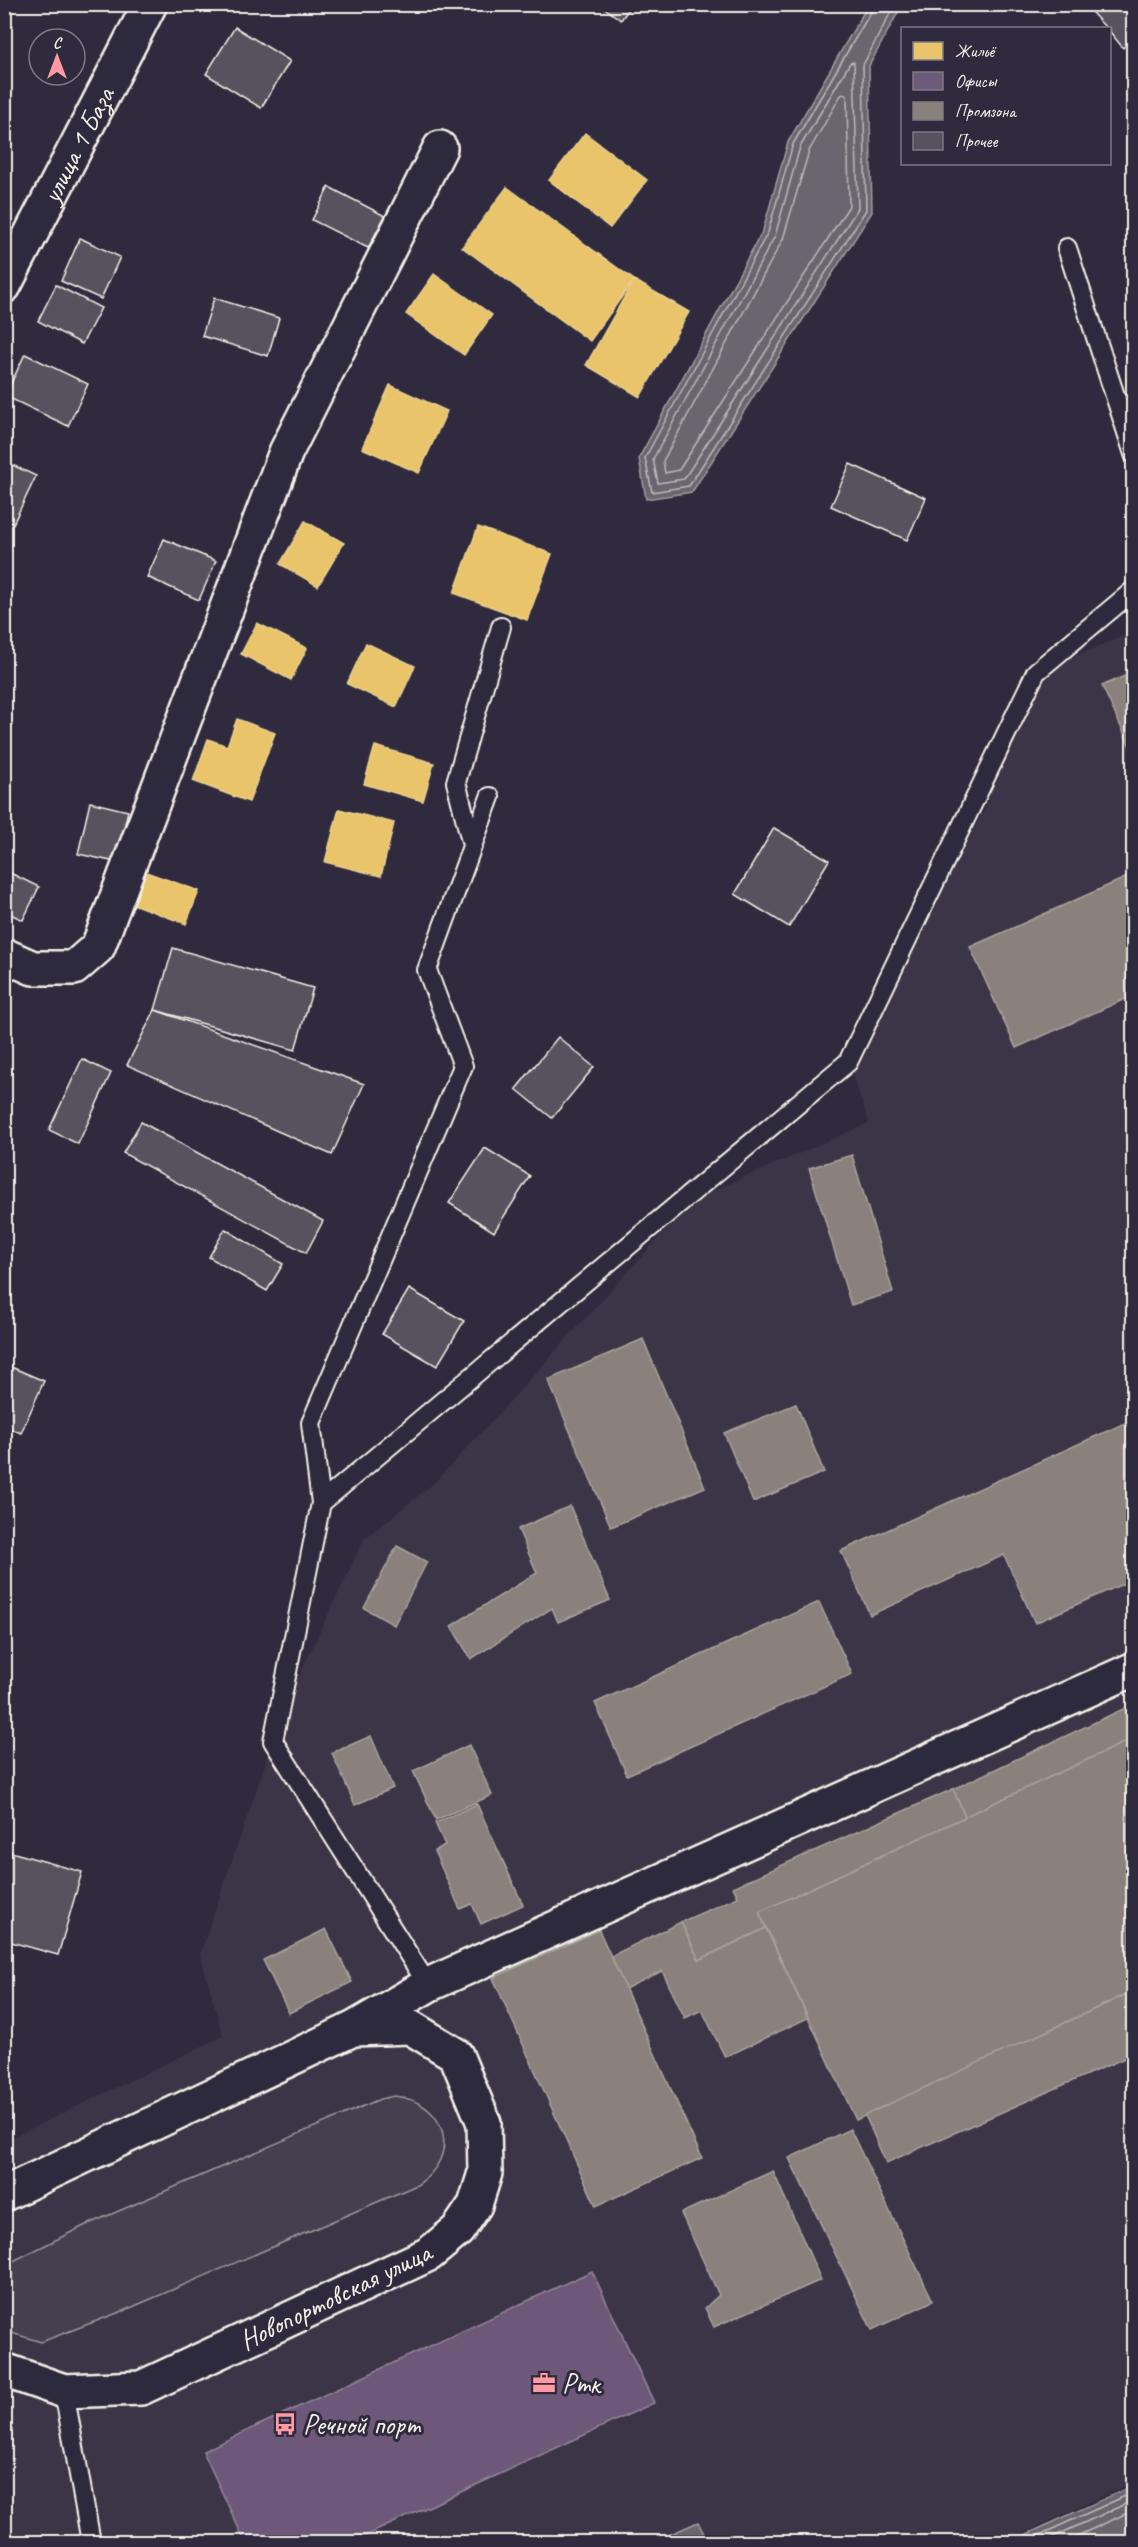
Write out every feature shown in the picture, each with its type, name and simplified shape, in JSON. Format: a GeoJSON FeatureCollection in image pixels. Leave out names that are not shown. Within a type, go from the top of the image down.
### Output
{"type":"FeatureCollection","features":[{"type":"Feature","properties":{"kind":"street","name":"улица 1 База"},"geometry":{"type":"LineString","coordinates":[[4,286],[150,4]]}},
{"type":"Feature","properties":{"kind":"street"},"geometry":{"type":"LineString","coordinates":[[4,955],[33,968],[74,968],[98,946],[286,452],[440,148]]}},
{"type":"Feature","properties":{"kind":"street"},"geometry":{"type":"LineString","coordinates":[[353,2029],[428,1985],[1134,1670]]}},
{"type":"Feature","properties":{"kind":"street","name":"Новопортовская улица"},"geometry":{"type":"LineString","coordinates":[[4,2194],[353,2029],[410,2027],[456,2055],[484,2123],[485,2173],[475,2205],[458,2230],[429,2254],[141,2388],[64,2391],[4,2370]]}},
{"type":"Feature","properties":{"kind":"lane"},"geometry":{"type":"LineString","coordinates":[[1067,248],[1134,454]]}},
{"type":"Feature","properties":{"kind":"lane"},"geometry":{"type":"LineString","coordinates":[[321,1503],[848,1062],[1036,672],[1134,590]]}},
{"type":"Feature","properties":{"kind":"lane"},"geometry":{"type":"LineString","coordinates":[[472,845],[456,782],[501,627]]}},
{"type":"Feature","properties":{"kind":"lane"},"geometry":{"type":"LineString","coordinates":[[428,1985],[273,1741],[321,1503],[311,1423],[463,1066],[427,970],[490,797]]}},
{"type":"Feature","properties":{"kind":"lane"},"geometry":{"type":"LineString","coordinates":[[64,2391],[91,2542]]}},
{"type":"Feature","properties":{"kind":"shaded area"},"geometry":{"type":"Polygon","coordinates":[[[1133,632],[1133,2485],[1010,2542],[708,2542],[698,2522],[653,2542],[5,2542],[5,2141],[223,2036],[200,1954],[286,1703],[364,1539],[434,1483],[694,1199],[869,1123],[848,1062],[989,801],[994,733],[1036,672],[1133,632]]]}},
{"type":"Feature","properties":{"kind":"shaded area"},"geometry":{"type":"Polygon","coordinates":[[[394,2096],[412,2100],[426,2108],[436,2119],[442,2131],[444,2145],[440,2160],[431,2173],[417,2185],[123,2311],[41,2342],[5,2331],[5,2265],[86,2225],[380,2099],[394,2096]]]}},
{"type":"Feature","properties":{"kind":"water"},"geometry":{"type":"Polygon","coordinates":[[[868,5],[902,5],[869,66],[872,212],[692,492],[646,499],[639,458],[763,230],[788,142],[868,5]]]}},
{"type":"Feature","properties":{"kind":"water"},"geometry":{"type":"Polygon","coordinates":[[[1133,2485],[1133,2542],[1010,2542],[1133,2485]]]}},
{"type":"Feature","properties":{"kind":"water"},"geometry":{"type":"Polygon","coordinates":[[[698,2522],[708,2542],[653,2542],[698,2522]]]}},
{"type":"Feature","properties":{"kind":"pier"},"geometry":{"type":"Polygon","coordinates":[[[1134,2482],[1133,2485],[1007,2542],[1009,2540],[1134,2482]]]}},
{"type":"Feature","properties":{"kind":"building: Жильё"},"geometry":{"type":"Polygon","coordinates":[[[585,133],[647,180],[610,228],[549,180],[585,133]]]}},
{"type":"Feature","properties":{"kind":"building: Жильё"},"geometry":{"type":"Polygon","coordinates":[[[507,187],[634,280],[590,341],[462,247],[507,187]]]}},
{"type":"Feature","properties":{"kind":"building: Жильё"},"geometry":{"type":"Polygon","coordinates":[[[434,274],[492,315],[464,355],[406,314],[434,274]]]}},
{"type":"Feature","properties":{"kind":"building: Жильё"},"geometry":{"type":"Polygon","coordinates":[[[634,280],[689,312],[640,397],[586,365],[634,280]]]}},
{"type":"Feature","properties":{"kind":"building: Жильё"},"geometry":{"type":"Polygon","coordinates":[[[390,385],[447,411],[419,473],[362,448],[390,385]]]}},
{"type":"Feature","properties":{"kind":"building: Жильё"},"geometry":{"type":"Polygon","coordinates":[[[305,521],[344,543],[318,586],[280,564],[305,521]]]}},
{"type":"Feature","properties":{"kind":"building: Жильё"},"geometry":{"type":"Polygon","coordinates":[[[478,527],[552,554],[527,620],[454,593],[478,527]]]}},
{"type":"Feature","properties":{"kind":"building: Жильё"},"geometry":{"type":"Polygon","coordinates":[[[257,623],[307,648],[291,680],[241,654],[257,623]]]}},
{"type":"Feature","properties":{"kind":"building: Жильё"},"geometry":{"type":"Polygon","coordinates":[[[366,643],[415,666],[396,707],[347,684],[366,643]]]}},
{"type":"Feature","properties":{"kind":"building: Жильё"},"geometry":{"type":"Polygon","coordinates":[[[237,719],[275,733],[249,802],[193,781],[208,739],[227,746],[237,719]]]}},
{"type":"Feature","properties":{"kind":"building: Жильё"},"geometry":{"type":"Polygon","coordinates":[[[375,746],[434,763],[423,801],[364,784],[375,746]]]}},
{"type":"Feature","properties":{"kind":"building: Жильё"},"geometry":{"type":"Polygon","coordinates":[[[339,809],[394,823],[381,876],[325,862],[339,809]]]}},
{"type":"Feature","properties":{"kind":"building: Жильё"},"geometry":{"type":"Polygon","coordinates":[[[146,872],[199,891],[186,924],[133,904],[146,872]]]}},
{"type":"Feature","properties":{"kind":"building: Офисы"},"geometry":{"type":"Polygon","coordinates":[[[592,2271],[654,2403],[352,2542],[245,2542],[203,2451],[592,2271]]]}},
{"type":"Feature","properties":{"kind":"building: Промзона"},"geometry":{"type":"Polygon","coordinates":[[[1134,672],[1134,753],[1133,753],[1102,686],[1134,672]]]}},
{"type":"Feature","properties":{"kind":"building: Промзона"},"geometry":{"type":"Polygon","coordinates":[[[1134,874],[1134,995],[1016,1048],[970,947],[1134,874]]]}},
{"type":"Feature","properties":{"kind":"building: Промзона"},"geometry":{"type":"Polygon","coordinates":[[[852,1155],[893,1292],[851,1305],[809,1168],[852,1155]]]}},
{"type":"Feature","properties":{"kind":"building: Промзона"},"geometry":{"type":"Polygon","coordinates":[[[643,1339],[705,1487],[611,1527],[548,1380],[643,1339]]]}},
{"type":"Feature","properties":{"kind":"building: Промзона"},"geometry":{"type":"Polygon","coordinates":[[[796,1404],[824,1472],[753,1502],[724,1433],[796,1404]]]}},
{"type":"Feature","properties":{"kind":"building: Промзона"},"geometry":{"type":"Polygon","coordinates":[[[1134,1419],[1134,1579],[1035,1623],[1004,1555],[870,1615],[841,1551],[1134,1419]]]}},
{"type":"Feature","properties":{"kind":"building: Промзона"},"geometry":{"type":"Polygon","coordinates":[[[570,1506],[610,1600],[558,1622],[552,1608],[471,1659],[451,1626],[537,1573],[518,1529],[570,1506]]]}},
{"type":"Feature","properties":{"kind":"building: Промзона"},"geometry":{"type":"Polygon","coordinates":[[[397,1546],[427,1562],[394,1625],[364,1608],[397,1546]]]}},
{"type":"Feature","properties":{"kind":"building: Промзона"},"geometry":{"type":"Polygon","coordinates":[[[819,1602],[852,1674],[627,1775],[595,1703],[819,1602]]]}},
{"type":"Feature","properties":{"kind":"building: Промзона"},"geometry":{"type":"Polygon","coordinates":[[[1134,1704],[1134,1738],[965,1817],[953,1789],[1134,1704]]]}},
{"type":"Feature","properties":{"kind":"building: Промзона"},"geometry":{"type":"Polygon","coordinates":[[[371,1736],[393,1788],[355,1805],[332,1753],[371,1736]]]}},
{"type":"Feature","properties":{"kind":"building: Промзона"},"geometry":{"type":"Polygon","coordinates":[[[1134,1738],[1134,1991],[856,2120],[759,1912],[1134,1738]]]}},
{"type":"Feature","properties":{"kind":"building: Промзона"},"geometry":{"type":"Polygon","coordinates":[[[469,1745],[492,1795],[436,1820],[413,1771],[469,1745]]]}},
{"type":"Feature","properties":{"kind":"building: Промзона"},"geometry":{"type":"Polygon","coordinates":[[[953,1789],[965,1817],[759,1912],[766,1928],[699,1960],[681,1922],[738,1897],[733,1887],[953,1789]]]}},
{"type":"Feature","properties":{"kind":"building: Промзона"},"geometry":{"type":"Polygon","coordinates":[[[477,1804],[523,1905],[481,1924],[472,1904],[460,1909],[434,1851],[445,1845],[435,1823],[477,1804]]]}},
{"type":"Feature","properties":{"kind":"building: Промзона"},"geometry":{"type":"Polygon","coordinates":[[[681,1922],[699,1960],[766,1928],[808,2018],[725,2057],[702,2010],[685,2018],[662,1971],[625,1989],[611,1956],[681,1922]]]}},
{"type":"Feature","properties":{"kind":"building: Промзона"},"geometry":{"type":"Polygon","coordinates":[[[326,1929],[352,1982],[289,2013],[263,1960],[326,1929]]]}},
{"type":"Feature","properties":{"kind":"building: Промзона"},"geometry":{"type":"Polygon","coordinates":[[[599,1930],[702,2158],[596,2206],[493,1978],[599,1930]]]}},
{"type":"Feature","properties":{"kind":"building: Промзона"},"geometry":{"type":"Polygon","coordinates":[[[1134,1991],[1134,2054],[886,2163],[865,2115],[1134,1991]]]}},
{"type":"Feature","properties":{"kind":"building: Промзона"},"geometry":{"type":"Polygon","coordinates":[[[850,2129],[933,2301],[872,2330],[789,2158],[850,2129]]]}},
{"type":"Feature","properties":{"kind":"building: Промзона"},"geometry":{"type":"Polygon","coordinates":[[[773,2171],[821,2280],[714,2327],[705,2308],[719,2295],[681,2213],[773,2171]]]}},
{"type":"Feature","properties":{"kind":"building: Прочее"},"geometry":{"type":"Polygon","coordinates":[[[599,4],[632,4],[621,20],[599,4]]]}},
{"type":"Feature","properties":{"kind":"building: Прочее"},"geometry":{"type":"Polygon","coordinates":[[[1084,4],[1134,4],[1134,38],[1123,48],[1111,33],[1111,27],[1105,27],[1084,4]]]}},
{"type":"Feature","properties":{"kind":"building: Прочее"},"geometry":{"type":"Polygon","coordinates":[[[235,27],[290,61],[261,108],[206,74],[235,27]]]}},
{"type":"Feature","properties":{"kind":"building: Прочее"},"geometry":{"type":"Polygon","coordinates":[[[329,187],[385,216],[368,248],[312,220],[329,187]]]}},
{"type":"Feature","properties":{"kind":"building: Прочее"},"geometry":{"type":"Polygon","coordinates":[[[80,238],[120,257],[101,299],[61,281],[80,238]]]}},
{"type":"Feature","properties":{"kind":"building: Прочее"},"geometry":{"type":"Polygon","coordinates":[[[56,285],[101,308],[82,344],[38,321],[56,285]]]}},
{"type":"Feature","properties":{"kind":"building: Прочее"},"geometry":{"type":"Polygon","coordinates":[[[214,298],[279,318],[268,356],[202,336],[214,298]]]}},
{"type":"Feature","properties":{"kind":"building: Прочее"},"geometry":{"type":"Polygon","coordinates":[[[25,354],[88,384],[68,426],[5,396],[25,354]]]}},
{"type":"Feature","properties":{"kind":"building: Прочее"},"geometry":{"type":"Polygon","coordinates":[[[4,461],[36,476],[13,524],[4,520],[4,461]]]}},
{"type":"Feature","properties":{"kind":"building: Прочее"},"geometry":{"type":"Polygon","coordinates":[[[850,464],[926,498],[907,540],[831,506],[850,464]]]}},
{"type":"Feature","properties":{"kind":"building: Прочее"},"geometry":{"type":"Polygon","coordinates":[[[164,539],[216,561],[199,600],[147,577],[164,539]]]}},
{"type":"Feature","properties":{"kind":"building: Прочее"},"geometry":{"type":"Polygon","coordinates":[[[90,802],[128,811],[116,862],[78,854],[90,802]]]}},
{"type":"Feature","properties":{"kind":"building: Прочее"},"geometry":{"type":"Polygon","coordinates":[[[774,828],[829,860],[789,927],[735,894],[774,828]]]}},
{"type":"Feature","properties":{"kind":"building: Прочее"},"geometry":{"type":"Polygon","coordinates":[[[4,870],[39,887],[23,920],[4,911],[4,870]]]}},
{"type":"Feature","properties":{"kind":"building: Прочее"},"geometry":{"type":"Polygon","coordinates":[[[173,948],[313,988],[295,1050],[155,1010],[173,948]]]}},
{"type":"Feature","properties":{"kind":"building: Прочее"},"geometry":{"type":"Polygon","coordinates":[[[155,1010],[364,1084],[332,1155],[127,1065],[155,1010]]]}},
{"type":"Feature","properties":{"kind":"building: Прочее"},"geometry":{"type":"Polygon","coordinates":[[[558,1037],[594,1067],[552,1118],[516,1089],[558,1037]]]}},
{"type":"Feature","properties":{"kind":"building: Прочее"},"geometry":{"type":"Polygon","coordinates":[[[82,1059],[111,1073],[78,1144],[49,1130],[82,1059]]]}},
{"type":"Feature","properties":{"kind":"building: Прочее"},"geometry":{"type":"Polygon","coordinates":[[[141,1122],[323,1221],[306,1253],[123,1153],[141,1122]]]}},
{"type":"Feature","properties":{"kind":"building: Прочее"},"geometry":{"type":"Polygon","coordinates":[[[485,1148],[530,1176],[494,1232],[449,1203],[485,1148]]]}},
{"type":"Feature","properties":{"kind":"building: Прочее"},"geometry":{"type":"Polygon","coordinates":[[[225,1229],[283,1264],[267,1291],[209,1257],[225,1229]]]}},
{"type":"Feature","properties":{"kind":"building: Прочее"},"geometry":{"type":"Polygon","coordinates":[[[409,1289],[464,1321],[437,1366],[382,1334],[409,1289]]]}},
{"type":"Feature","properties":{"kind":"building: Прочее"},"geometry":{"type":"Polygon","coordinates":[[[4,1364],[44,1381],[21,1433],[4,1426],[4,1364]]]}},
{"type":"Feature","properties":{"kind":"building: Прочее"},"geometry":{"type":"Polygon","coordinates":[[[4,1850],[82,1872],[58,1955],[4,1940],[4,1850]]]}},
{"type":"Feature","properties":{"kind":"place","name":"Ртк"},"geometry":{"type":"Point","coordinates":[544,2383]}},
{"type":"Feature","properties":{"kind":"place","name":"Речной порт"},"geometry":{"type":"Point","coordinates":[285,2424]}}]}
